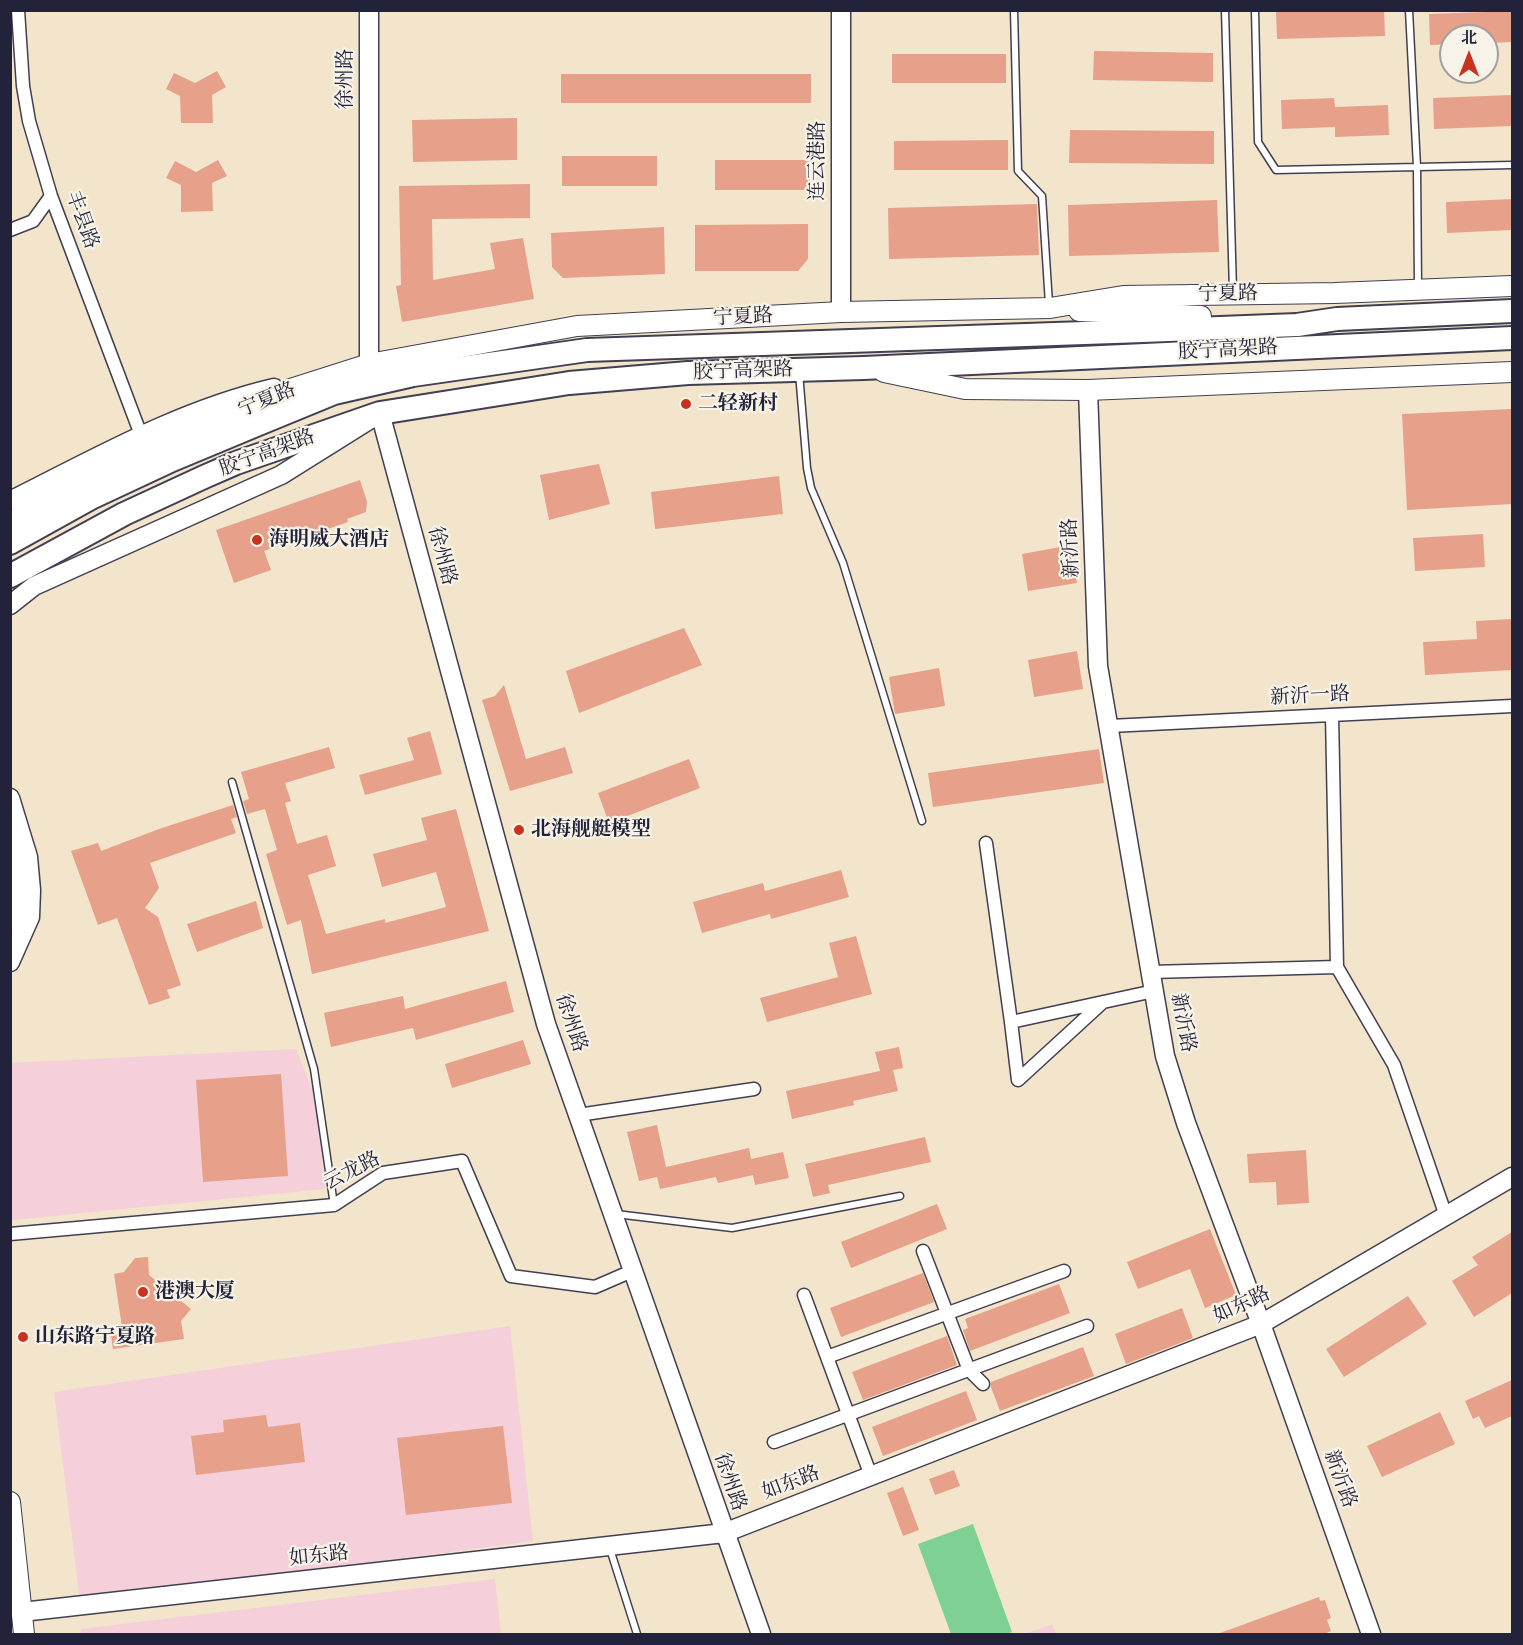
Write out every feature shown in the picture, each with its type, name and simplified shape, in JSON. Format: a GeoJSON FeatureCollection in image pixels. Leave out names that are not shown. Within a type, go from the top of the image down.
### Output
{"type":"FeatureCollection","features":[{"type":"Feature","properties":{"kind":"highway","name":"胶宁高架路"},"geometry":{"type":"LineString","coordinates":[[12,535],[133,479],[334,393],[413,375],[587,350],[1143,331],[1512,311]]}},
{"type":"Feature","properties":{"kind":"highway"},"geometry":{"type":"LineString","coordinates":[[1201,316],[1289,313],[1337,319]]}},
{"type":"Feature","properties":{"kind":"highway","name":"胶宁高架路"},"geometry":{"type":"LineString","coordinates":[[15,575],[124,514],[204,477],[236,463],[380,413],[569,383],[688,373],[864,368],[1512,338]]}},
{"type":"Feature","properties":{"kind":"main road","name":"宁夏路"},"geometry":{"type":"LineString","coordinates":[[12,535],[108,469],[278,393],[369,364],[578,326],[840,312],[1050,308],[1123,296],[1335,293],[1512,285]]}},
{"type":"Feature","properties":{"kind":"main road"},"geometry":{"type":"LineString","coordinates":[[1050,308],[1201,316]]}},
{"type":"Feature","properties":{"kind":"main road"},"geometry":{"type":"LineString","coordinates":[[864,368],[965,389],[1088,390],[1512,372]]}},
{"type":"Feature","properties":{"kind":"main road"},"geometry":{"type":"LineString","coordinates":[[10,842],[18,865],[19,890],[15,917],[10,925]]}},
{"type":"Feature","properties":{"kind":"main road"},"geometry":{"type":"LineString","coordinates":[[10,1502],[24,1635]]}},
{"type":"Feature","properties":{"kind":"street","name":"丰县路"},"geometry":{"type":"LineString","coordinates":[[18,10],[23,86],[29,121],[51,195],[141,435]]}},
{"type":"Feature","properties":{"kind":"street","name":"徐州路"},"geometry":{"type":"LineString","coordinates":[[369,10],[369,364]]}},
{"type":"Feature","properties":{"kind":"street","name":"连云港路"},"geometry":{"type":"LineString","coordinates":[[840,312],[841,10]]}},
{"type":"Feature","properties":{"kind":"street"},"geometry":{"type":"LineString","coordinates":[[10,230],[33,221],[51,195]]}},
{"type":"Feature","properties":{"kind":"street"},"geometry":{"type":"LineString","coordinates":[[10,501],[141,435],[215,404],[273,388],[311,382]]}},
{"type":"Feature","properties":{"kind":"street","name":"新沂路"},"geometry":{"type":"LineString","coordinates":[[1088,390],[1098,666],[1165,1056],[1186,1123],[1261,1324],[1371,1635]]}},
{"type":"Feature","properties":{"kind":"street"},"geometry":{"type":"LineString","coordinates":[[11,603],[34,586],[281,475],[380,413]]}},
{"type":"Feature","properties":{"kind":"street","name":"徐州路"},"geometry":{"type":"LineString","coordinates":[[380,413],[546,1024],[761,1635]]}},
{"type":"Feature","properties":{"kind":"street","name":"新沂一路"},"geometry":{"type":"LineString","coordinates":[[1110,726],[1512,706]]}},
{"type":"Feature","properties":{"kind":"street"},"geometry":{"type":"LineString","coordinates":[[1332,715],[1337,968],[1394,1065],[1446,1216]]}},
{"type":"Feature","properties":{"kind":"street"},"geometry":{"type":"LineString","coordinates":[[10,798],[28,857],[31,890],[30,916],[10,962]]}},
{"type":"Feature","properties":{"kind":"street"},"geometry":{"type":"LineString","coordinates":[[986,843],[1018,1080],[1102,1002]]}},
{"type":"Feature","properties":{"kind":"street"},"geometry":{"type":"LineString","coordinates":[[1151,972],[1337,968]]}},
{"type":"Feature","properties":{"kind":"street"},"geometry":{"type":"LineString","coordinates":[[1011,1022],[1154,991]]}},
{"type":"Feature","properties":{"kind":"street"},"geometry":{"type":"LineString","coordinates":[[578,1115],[754,1089]]}},
{"type":"Feature","properties":{"kind":"street","name":"云龙路"},"geometry":{"type":"LineString","coordinates":[[10,1234],[334,1205],[383,1173],[462,1161],[511,1276],[596,1287],[632,1271]]}},
{"type":"Feature","properties":{"kind":"street","name":"如东路"},"geometry":{"type":"LineString","coordinates":[[22,1612],[724,1533],[1261,1324],[1512,1177]]}},
{"type":"Feature","properties":{"kind":"street"},"geometry":{"type":"LineString","coordinates":[[923,1251],[969,1370],[983,1384]]}},
{"type":"Feature","properties":{"kind":"street"},"geometry":{"type":"LineString","coordinates":[[827,1357],[1064,1271]]}},
{"type":"Feature","properties":{"kind":"street"},"geometry":{"type":"LineString","coordinates":[[804,1295],[871,1476]]}},
{"type":"Feature","properties":{"kind":"street"},"geometry":{"type":"LineString","coordinates":[[774,1442],[1087,1326]]}},
{"type":"Feature","properties":{"kind":"lane"},"geometry":{"type":"LineString","coordinates":[[1014,10],[1018,171],[1042,196],[1050,308]]}},
{"type":"Feature","properties":{"kind":"lane"},"geometry":{"type":"LineString","coordinates":[[1225,10],[1233,294]]}},
{"type":"Feature","properties":{"kind":"lane"},"geometry":{"type":"LineString","coordinates":[[1255,10],[1258,142],[1276,170],[1512,165]]}},
{"type":"Feature","properties":{"kind":"lane"},"geometry":{"type":"LineString","coordinates":[[1409,10],[1417,167],[1418,290]]}},
{"type":"Feature","properties":{"kind":"lane"},"geometry":{"type":"LineString","coordinates":[[799,369],[807,468],[811,488],[843,563],[922,821]]}},
{"type":"Feature","properties":{"kind":"lane"},"geometry":{"type":"LineString","coordinates":[[232,782],[314,1069],[334,1205]]}},
{"type":"Feature","properties":{"kind":"lane"},"geometry":{"type":"LineString","coordinates":[[612,1214],[732,1228],[900,1196]]}},
{"type":"Feature","properties":{"kind":"lane"},"geometry":{"type":"LineString","coordinates":[[609,1546],[637,1635]]}},
{"type":"Feature","properties":{"kind":"shaded area"},"geometry":{"type":"Polygon","coordinates":[[[296,1049],[316,1099],[325,1189],[11,1220],[10,1063],[296,1049]]]}},
{"type":"Feature","properties":{"kind":"shaded area"},"geometry":{"type":"Polygon","coordinates":[[[510,1326],[533,1541],[80,1601],[54,1392],[510,1326]]]}},
{"type":"Feature","properties":{"kind":"shaded area"},"geometry":{"type":"Polygon","coordinates":[[[495,1579],[501,1634],[81,1634],[81,1629],[495,1579]]]}},
{"type":"Feature","properties":{"kind":"shaded area"},"geometry":{"type":"Polygon","coordinates":[[[1052,1624],[1056,1634],[1025,1634],[1052,1624]]]}},
{"type":"Feature","properties":{"kind":"green space"},"geometry":{"type":"Polygon","coordinates":[[[973,1524],[1012,1632],[1006,1634],[951,1634],[918,1544],[973,1524]]]}},
{"type":"Feature","properties":{"kind":"building"},"geometry":{"type":"Polygon","coordinates":[[[1276,10],[1384,10],[1385,36],[1277,39],[1276,10]]]}},
{"type":"Feature","properties":{"kind":"building"},"geometry":{"type":"Polygon","coordinates":[[[1512,11],[1512,42],[1499,43],[1499,24],[1439,24],[1439,45],[1430,45],[1429,14],[1512,11]]]}},
{"type":"Feature","properties":{"kind":"building"},"geometry":{"type":"Polygon","coordinates":[[[1094,51],[1213,53],[1213,82],[1093,80],[1094,51]]]}},
{"type":"Feature","properties":{"kind":"building"},"geometry":{"type":"Polygon","coordinates":[[[892,54],[1006,54],[1006,83],[892,83],[892,54]]]}},
{"type":"Feature","properties":{"kind":"building"},"geometry":{"type":"Polygon","coordinates":[[[217,71],[226,87],[212,95],[213,123],[181,123],[180,96],[166,89],[174,73],[195,83],[217,71]]]}},
{"type":"Feature","properties":{"kind":"building"},"geometry":{"type":"Polygon","coordinates":[[[561,74],[811,74],[811,103],[561,103],[561,74]]]}},
{"type":"Feature","properties":{"kind":"building"},"geometry":{"type":"Polygon","coordinates":[[[1512,95],[1512,126],[1434,129],[1433,98],[1512,95]]]}},
{"type":"Feature","properties":{"kind":"building"},"geometry":{"type":"Polygon","coordinates":[[[1334,98],[1335,107],[1388,105],[1389,135],[1335,137],[1335,127],[1282,129],[1281,100],[1334,98]]]}},
{"type":"Feature","properties":{"kind":"building"},"geometry":{"type":"Polygon","coordinates":[[[517,118],[517,160],[413,162],[412,120],[517,118]]]}},
{"type":"Feature","properties":{"kind":"building"},"geometry":{"type":"Polygon","coordinates":[[[1070,130],[1214,131],[1214,164],[1069,163],[1070,130]]]}},
{"type":"Feature","properties":{"kind":"building"},"geometry":{"type":"Polygon","coordinates":[[[1008,140],[1008,170],[894,170],[894,141],[1008,140]]]}},
{"type":"Feature","properties":{"kind":"building"},"geometry":{"type":"Polygon","coordinates":[[[562,156],[657,156],[657,186],[562,186],[562,156]]]}},
{"type":"Feature","properties":{"kind":"building"},"geometry":{"type":"Polygon","coordinates":[[[218,160],[227,176],[212,183],[213,211],[181,212],[181,185],[166,178],[175,161],[196,172],[218,160]]]}},
{"type":"Feature","properties":{"kind":"building"},"geometry":{"type":"Polygon","coordinates":[[[715,160],[810,160],[810,190],[715,190],[715,160]]]}},
{"type":"Feature","properties":{"kind":"building"},"geometry":{"type":"Polygon","coordinates":[[[530,184],[530,218],[432,219],[433,280],[495,269],[490,243],[523,238],[534,299],[402,322],[396,286],[401,285],[399,186],[530,184]]]}},
{"type":"Feature","properties":{"kind":"building"},"geometry":{"type":"Polygon","coordinates":[[[1512,199],[1512,230],[1447,233],[1446,202],[1512,199]]]}},
{"type":"Feature","properties":{"kind":"building"},"geometry":{"type":"Polygon","coordinates":[[[1217,200],[1219,252],[1069,256],[1068,205],[1217,200]]]}},
{"type":"Feature","properties":{"kind":"building"},"geometry":{"type":"Polygon","coordinates":[[[1037,204],[1039,255],[889,259],[888,208],[1037,204]]]}},
{"type":"Feature","properties":{"kind":"building"},"geometry":{"type":"Polygon","coordinates":[[[808,224],[808,259],[798,271],[695,271],[695,225],[808,224]]]}},
{"type":"Feature","properties":{"kind":"building"},"geometry":{"type":"Polygon","coordinates":[[[664,227],[665,274],[563,278],[552,267],[551,233],[664,227]]]}},
{"type":"Feature","properties":{"kind":"building"},"geometry":{"type":"Polygon","coordinates":[[[1512,409],[1512,504],[1407,510],[1402,414],[1512,409]]]}},
{"type":"Feature","properties":{"kind":"building"},"geometry":{"type":"Polygon","coordinates":[[[599,464],[610,504],[549,520],[540,475],[599,464]]]}},
{"type":"Feature","properties":{"kind":"building"},"geometry":{"type":"Polygon","coordinates":[[[779,476],[783,514],[655,529],[651,492],[779,476]]]}},
{"type":"Feature","properties":{"kind":"building","name":"海明威大酒店"},"geometry":{"type":"Polygon","coordinates":[[[360,480],[367,502],[366,512],[347,519],[348,522],[264,551],[271,570],[234,583],[216,530],[360,480]]]}},
{"type":"Feature","properties":{"kind":"building"},"geometry":{"type":"Polygon","coordinates":[[[1483,534],[1485,567],[1415,571],[1413,538],[1483,534]]]}},
{"type":"Feature","properties":{"kind":"building"},"geometry":{"type":"Polygon","coordinates":[[[1071,545],[1077,583],[1028,591],[1022,554],[1071,545]]]}},
{"type":"Feature","properties":{"kind":"building"},"geometry":{"type":"Polygon","coordinates":[[[1511,619],[1512,670],[1425,675],[1423,642],[1477,639],[1476,621],[1511,619]]]}},
{"type":"Feature","properties":{"kind":"building"},"geometry":{"type":"Polygon","coordinates":[[[684,628],[702,665],[579,713],[566,671],[684,628]]]}},
{"type":"Feature","properties":{"kind":"building"},"geometry":{"type":"Polygon","coordinates":[[[1077,651],[1083,689],[1034,697],[1028,660],[1077,651]]]}},
{"type":"Feature","properties":{"kind":"building"},"geometry":{"type":"Polygon","coordinates":[[[939,668],[945,706],[895,714],[889,677],[939,668]]]}},
{"type":"Feature","properties":{"kind":"building"},"geometry":{"type":"Polygon","coordinates":[[[504,685],[526,759],[565,747],[573,773],[510,791],[482,700],[495,696],[504,685]]]}},
{"type":"Feature","properties":{"kind":"building"},"geometry":{"type":"Polygon","coordinates":[[[430,731],[442,774],[365,795],[359,775],[414,760],[407,738],[430,731]]]}},
{"type":"Feature","properties":{"kind":"building"},"geometry":{"type":"Polygon","coordinates":[[[329,747],[335,768],[285,783],[291,801],[285,803],[297,844],[327,835],[336,866],[308,875],[326,934],[385,919],[385,923],[446,907],[436,872],[382,887],[373,854],[427,840],[421,818],[456,809],[489,931],[312,974],[301,920],[287,925],[266,854],[277,850],[265,809],[247,814],[243,801],[249,799],[241,772],[329,747]]]}},
{"type":"Feature","properties":{"kind":"building"},"geometry":{"type":"Polygon","coordinates":[[[1099,749],[1104,783],[933,807],[928,773],[1099,749]]]}},
{"type":"Feature","properties":{"kind":"building"},"geometry":{"type":"Polygon","coordinates":[[[689,759],[700,788],[609,823],[598,793],[689,759]]]}},
{"type":"Feature","properties":{"kind":"building"},"geometry":{"type":"Polygon","coordinates":[[[233,805],[237,817],[231,819],[236,833],[150,863],[159,888],[145,908],[158,917],[181,985],[167,990],[170,998],[149,1005],[117,918],[98,925],[71,851],[98,843],[101,851],[233,805]]]}},
{"type":"Feature","properties":{"kind":"building"},"geometry":{"type":"Polygon","coordinates":[[[841,870],[849,897],[771,919],[770,914],[702,933],[693,902],[763,883],[765,891],[841,870]]]}},
{"type":"Feature","properties":{"kind":"building"},"geometry":{"type":"Polygon","coordinates":[[[256,901],[263,928],[197,952],[187,924],[256,901]]]}},
{"type":"Feature","properties":{"kind":"building"},"geometry":{"type":"Polygon","coordinates":[[[856,936],[872,994],[767,1022],[760,998],[838,977],[829,943],[856,936]]]}},
{"type":"Feature","properties":{"kind":"building"},"geometry":{"type":"Polygon","coordinates":[[[506,981],[514,1012],[416,1040],[413,1028],[331,1047],[324,1013],[403,996],[405,1009],[506,981]]]}},
{"type":"Feature","properties":{"kind":"building"},"geometry":{"type":"Polygon","coordinates":[[[523,1040],[531,1064],[452,1088],[445,1064],[523,1040]]]}},
{"type":"Feature","properties":{"kind":"building"},"geometry":{"type":"Polygon","coordinates":[[[899,1047],[903,1068],[893,1070],[898,1091],[853,1101],[854,1105],[792,1119],[786,1091],[880,1071],[875,1052],[899,1047]]]}},
{"type":"Feature","properties":{"kind":"building"},"geometry":{"type":"Polygon","coordinates":[[[281,1074],[288,1176],[203,1182],[196,1080],[281,1074]]]}},
{"type":"Feature","properties":{"kind":"building"},"geometry":{"type":"Polygon","coordinates":[[[657,1125],[666,1167],[749,1148],[751,1159],[783,1152],[789,1178],[755,1185],[753,1175],[718,1183],[716,1177],[660,1189],[657,1177],[639,1181],[627,1132],[657,1125]]]}},
{"type":"Feature","properties":{"kind":"building"},"geometry":{"type":"Polygon","coordinates":[[[925,1137],[931,1162],[828,1185],[830,1193],[813,1197],[805,1164],[925,1137]]]}},
{"type":"Feature","properties":{"kind":"building"},"geometry":{"type":"Polygon","coordinates":[[[1306,1150],[1309,1203],[1277,1205],[1276,1182],[1249,1183],[1247,1154],[1306,1150]]]}},
{"type":"Feature","properties":{"kind":"building"},"geometry":{"type":"Polygon","coordinates":[[[937,1204],[947,1229],[851,1268],[841,1242],[937,1204]]]}},
{"type":"Feature","properties":{"kind":"building"},"geometry":{"type":"Polygon","coordinates":[[[1210,1229],[1236,1295],[1205,1308],[1190,1269],[1138,1289],[1127,1262],[1210,1229]]]}},
{"type":"Feature","properties":{"kind":"building"},"geometry":{"type":"Polygon","coordinates":[[[1512,1232],[1512,1293],[1474,1317],[1452,1281],[1478,1265],[1472,1257],[1512,1232]]]}},
{"type":"Feature","properties":{"kind":"building","name":"港澳大厦"},"geometry":{"type":"Polygon","coordinates":[[[148,1257],[149,1275],[191,1309],[181,1321],[184,1339],[113,1349],[111,1335],[123,1334],[114,1274],[124,1272],[135,1258],[148,1257]]]}},
{"type":"Feature","properties":{"kind":"building"},"geometry":{"type":"Polygon","coordinates":[[[923,1273],[934,1302],[841,1337],[830,1308],[923,1273]]]}},
{"type":"Feature","properties":{"kind":"building"},"geometry":{"type":"Polygon","coordinates":[[[1059,1284],[1070,1313],[970,1351],[963,1330],[968,1328],[965,1319],[1059,1284]]]}},
{"type":"Feature","properties":{"kind":"building"},"geometry":{"type":"Polygon","coordinates":[[[1408,1296],[1427,1324],[1344,1377],[1326,1349],[1408,1296]]]}},
{"type":"Feature","properties":{"kind":"building"},"geometry":{"type":"Polygon","coordinates":[[[1182,1308],[1193,1338],[1126,1364],[1115,1334],[1182,1308]]]}},
{"type":"Feature","properties":{"kind":"building"},"geometry":{"type":"Polygon","coordinates":[[[947,1336],[957,1365],[863,1400],[852,1372],[947,1336]]]}},
{"type":"Feature","properties":{"kind":"building"},"geometry":{"type":"Polygon","coordinates":[[[1083,1347],[1094,1376],[1000,1411],[991,1382],[1083,1347]]]}},
{"type":"Feature","properties":{"kind":"building"},"geometry":{"type":"Polygon","coordinates":[[[1512,1380],[1512,1416],[1485,1428],[1479,1416],[1473,1419],[1465,1401],[1512,1380]]]}},
{"type":"Feature","properties":{"kind":"building"},"geometry":{"type":"Polygon","coordinates":[[[966,1391],[977,1420],[883,1456],[872,1427],[966,1391]]]}},
{"type":"Feature","properties":{"kind":"building"},"geometry":{"type":"Polygon","coordinates":[[[1440,1412],[1455,1444],[1382,1477],[1367,1446],[1440,1412]]]}},
{"type":"Feature","properties":{"kind":"building"},"geometry":{"type":"Polygon","coordinates":[[[266,1415],[268,1427],[300,1423],[305,1462],[196,1475],[191,1436],[224,1432],[223,1420],[266,1415]]]}},
{"type":"Feature","properties":{"kind":"building"},"geometry":{"type":"Polygon","coordinates":[[[503,1426],[512,1503],[406,1515],[397,1438],[503,1426]]]}},
{"type":"Feature","properties":{"kind":"building"},"geometry":{"type":"Polygon","coordinates":[[[954,1470],[960,1486],[935,1495],[929,1479],[954,1470]]]}},
{"type":"Feature","properties":{"kind":"building"},"geometry":{"type":"Polygon","coordinates":[[[903,1487],[919,1530],[903,1536],[887,1493],[903,1487]]]}},
{"type":"Feature","properties":{"kind":"building"},"geometry":{"type":"Polygon","coordinates":[[[1319,1597],[1320,1601],[1325,1600],[1331,1618],[1327,1620],[1331,1631],[1322,1635],[1220,1635],[1220,1633],[1319,1597]]]}},
{"type":"Feature","properties":{"kind":"place","name":"二轻新村"},"geometry":{"type":"Point","coordinates":[686,404]}},
{"type":"Feature","properties":{"kind":"place","name":"海明威大酒店"},"geometry":{"type":"Point","coordinates":[257,540]}},
{"type":"Feature","properties":{"kind":"place","name":"北海舰艇模型"},"geometry":{"type":"Point","coordinates":[519,830]}},
{"type":"Feature","properties":{"kind":"place","name":"港澳大厦"},"geometry":{"type":"Point","coordinates":[143,1292]}},
{"type":"Feature","properties":{"kind":"place","name":"山东路宁夏路"},"geometry":{"type":"Point","coordinates":[23,1337]}}]}
